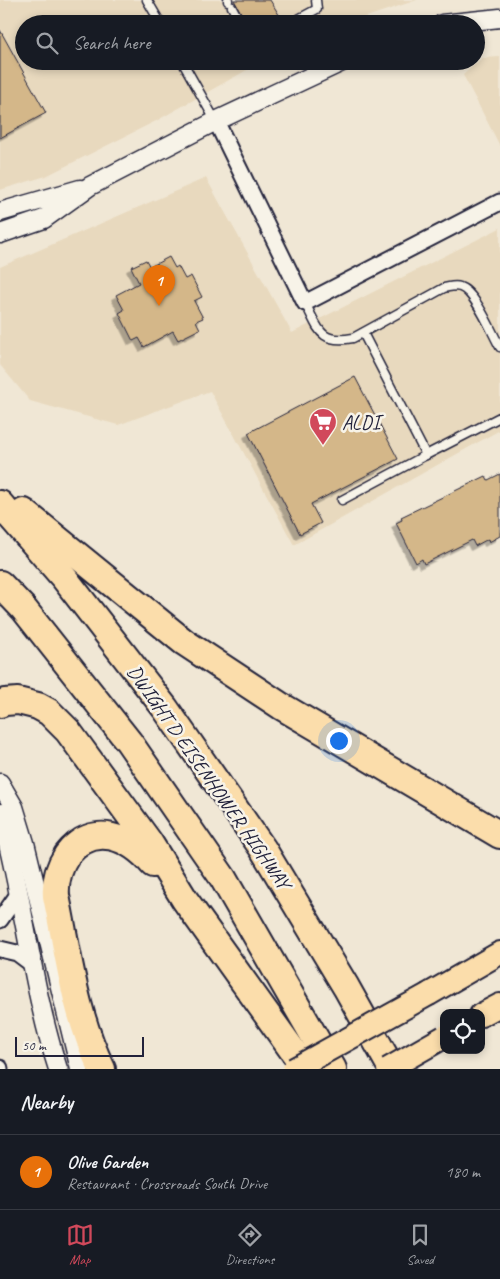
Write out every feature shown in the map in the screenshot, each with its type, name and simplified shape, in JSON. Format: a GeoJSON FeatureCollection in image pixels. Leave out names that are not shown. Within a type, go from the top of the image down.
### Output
{"type":"FeatureCollection","features":[{"type":"Feature","properties":{"kind":"highway"},"geometry":{"type":"LineString","coordinates":[[0,492],[184,642],[281,706],[500,835]]}},
{"type":"Feature","properties":{"kind":"highway","name":"DWIGHT D EISENHOWER HIGHWAY"},"geometry":{"type":"LineString","coordinates":[[0,504],[65,579],[165,708],[258,841],[346,987],[392,1069]]}},
{"type":"Feature","properties":{"kind":"highway"},"geometry":{"type":"LineString","coordinates":[[0,584],[23,608],[129,742],[223,878],[333,1069]]}},
{"type":"Feature","properties":{"kind":"highway"},"geometry":{"type":"LineString","coordinates":[[0,704],[5,702],[28,703],[50,712],[57,719],[77,743],[149,842],[185,900],[306,1069]]}},
{"type":"Feature","properties":{"kind":"highway"},"geometry":{"type":"LineString","coordinates":[[102,1069],[90,1042],[80,1008],[56,896],[55,888],[63,864],[74,847],[82,841],[95,836],[112,837],[136,846],[185,900]]}},
{"type":"Feature","properties":{"kind":"main road"},"geometry":{"type":"LineString","coordinates":[[294,1069],[500,953]]}},
{"type":"Feature","properties":{"kind":"main road"},"geometry":{"type":"LineString","coordinates":[[485,1014],[500,1005]]}},
{"type":"Feature","properties":{"kind":"main road"},"geometry":{"type":"LineString","coordinates":[[388,1069],[440,1039]]}},
{"type":"Feature","properties":{"kind":"street"},"geometry":{"type":"LineString","coordinates":[[485,20],[500,18]]}},
{"type":"Feature","properties":{"kind":"street"},"geometry":{"type":"LineString","coordinates":[[0,234],[44,220],[90,186],[216,121],[325,70]]}},
{"type":"Feature","properties":{"kind":"street"},"geometry":{"type":"LineString","coordinates":[[216,121],[305,303],[500,202]]}},
{"type":"Feature","properties":{"kind":"street"},"geometry":{"type":"LineString","coordinates":[[0,212],[90,186]]}},
{"type":"Feature","properties":{"kind":"street"},"geometry":{"type":"LineString","coordinates":[[0,783],[14,807],[25,843],[80,1069]]}},
{"type":"Feature","properties":{"kind":"street"},"geometry":{"type":"LineString","coordinates":[[0,813],[19,893],[47,1034],[58,1069]]}},
{"type":"Feature","properties":{"kind":"street"},"geometry":{"type":"LineString","coordinates":[[0,920],[19,893]]}},
{"type":"Feature","properties":{"kind":"street"},"geometry":{"type":"LineString","coordinates":[[0,949],[17,953],[33,965]]}},
{"type":"Feature","properties":{"kind":"lane"},"geometry":{"type":"LineString","coordinates":[[147,0],[156,15]]}},
{"type":"Feature","properties":{"kind":"lane"},"geometry":{"type":"LineString","coordinates":[[306,15],[317,9],[316,0]]}},
{"type":"Feature","properties":{"kind":"lane"},"geometry":{"type":"LineString","coordinates":[[229,3],[235,15]]}},
{"type":"Feature","properties":{"kind":"lane"},"geometry":{"type":"LineString","coordinates":[[187,70],[216,121]]}},
{"type":"Feature","properties":{"kind":"lane"},"geometry":{"type":"LineString","coordinates":[[305,303],[323,336],[331,340],[353,338],[444,288],[459,286],[467,290],[474,300],[500,347]]}},
{"type":"Feature","properties":{"kind":"lane"},"geometry":{"type":"LineString","coordinates":[[363,333],[426,456]]}},
{"type":"Feature","properties":{"kind":"lane"},"geometry":{"type":"LineString","coordinates":[[342,500],[500,416]]}},
{"type":"Feature","properties":{"kind":"shaded area"},"geometry":{"type":"Polygon","coordinates":[[[0,0],[417,0],[372,15],[15,15],[15,70],[247,70],[156,121],[46,176],[0,190],[0,0]]]}},
{"type":"Feature","properties":{"kind":"shaded area"},"geometry":{"type":"Polygon","coordinates":[[[500,57],[500,146],[463,75],[469,70],[485,70],[485,58],[500,57]]]}},
{"type":"Feature","properties":{"kind":"shaded area"},"geometry":{"type":"Polygon","coordinates":[[[206,178],[292,333],[500,228],[500,430],[294,545],[210,391],[118,425],[30,401],[0,365],[0,267],[206,178]]]}},
{"type":"Feature","properties":{"kind":"building"},"geometry":{"type":"Polygon","coordinates":[[[234,0],[270,0],[279,15],[242,15],[234,0]]]}},
{"type":"Feature","properties":{"kind":"building"},"geometry":{"type":"Polygon","coordinates":[[[0,30],[15,57],[15,70],[22,70],[46,113],[0,138],[0,30]]]}},
{"type":"Feature","properties":{"kind":"building"},"geometry":{"type":"Polygon","coordinates":[[[169,257],[175,268],[178,266],[185,279],[191,276],[202,297],[194,301],[203,318],[196,321],[200,329],[178,340],[173,331],[144,347],[139,338],[133,341],[119,313],[124,310],[116,295],[139,283],[131,267],[146,260],[150,267],[169,257]]]}},
{"type":"Feature","properties":{"kind":"building","name":"ALDI"},"geometry":{"type":"Polygon","coordinates":[[[355,377],[398,459],[311,504],[321,523],[300,534],[248,433],[355,377]]]}},
{"type":"Feature","properties":{"kind":"building"},"geometry":{"type":"Polygon","coordinates":[[[500,474],[500,536],[489,542],[488,539],[475,546],[472,540],[424,564],[422,559],[416,563],[396,523],[402,520],[401,517],[486,476],[488,480],[500,474]]]}},
{"type":"Feature","properties":{"kind":"place","name":"Olive Garden"},"geometry":{"type":"Point","coordinates":[159,306]}},
{"type":"Feature","properties":{"kind":"place","name":"ALDI"},"geometry":{"type":"Point","coordinates":[323,446]}}]}
